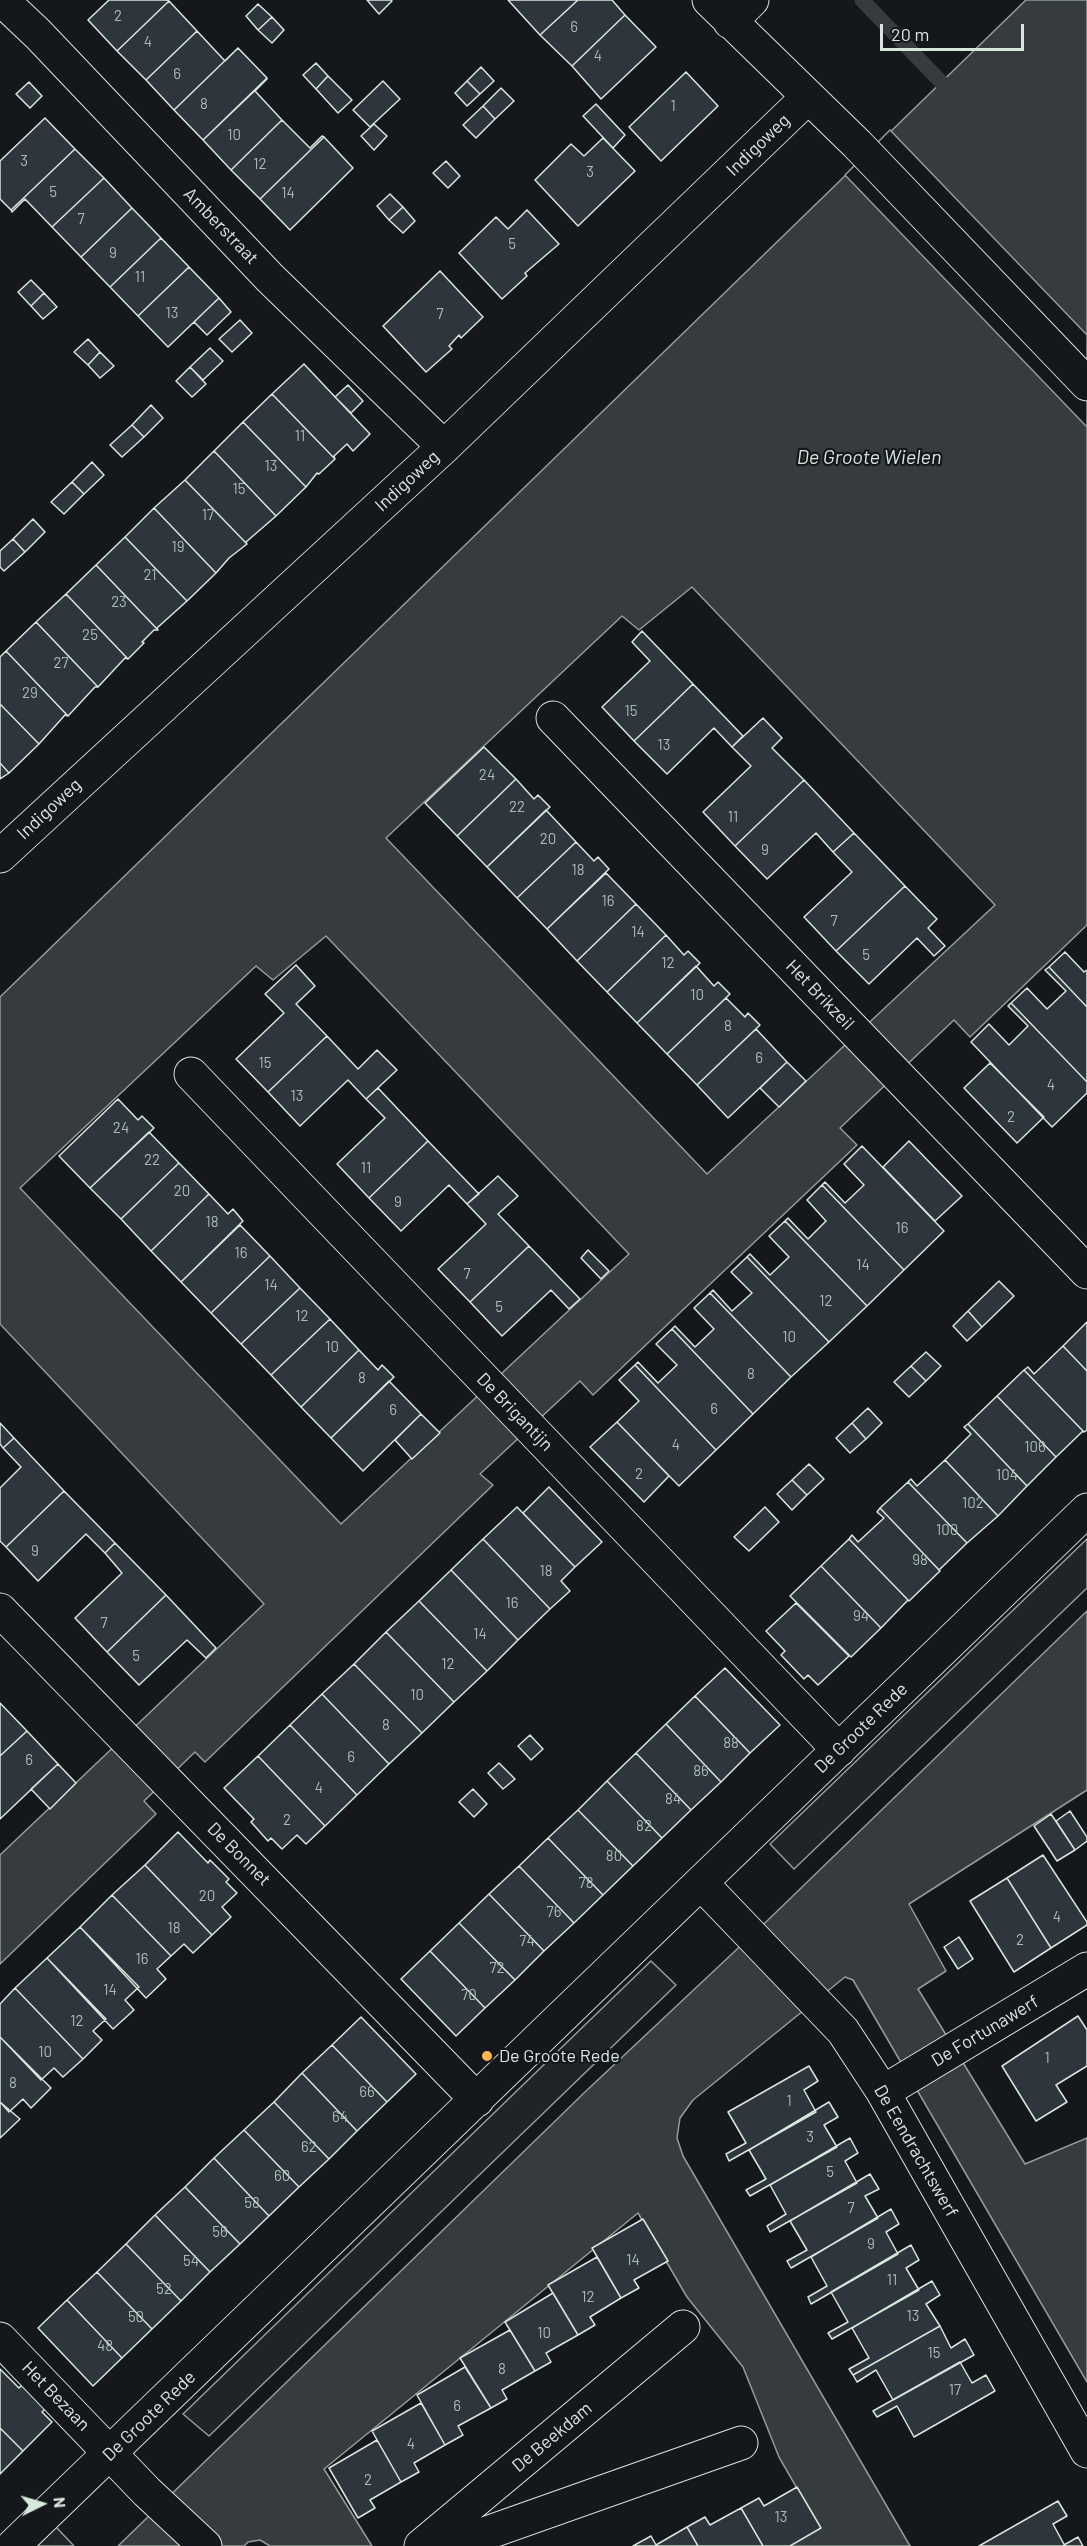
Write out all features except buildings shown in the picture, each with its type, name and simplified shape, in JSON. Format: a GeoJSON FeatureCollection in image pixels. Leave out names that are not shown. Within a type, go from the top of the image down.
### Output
{"type":"FeatureCollection","features":[{"type":"Feature","properties":{"kind":"street","name":"Amberstraat"},"geometry":{"type":"LineString","coordinates":[[2,0],[38,34],[270,278],[444,447]]}},
{"type":"Feature","properties":{"kind":"street"},"geometry":{"type":"LineString","coordinates":[[730,7],[807,98],[857,144],[1087,384]]}},
{"type":"Feature","properties":{"kind":"street","name":"Indigoweg"},"geometry":{"type":"LineString","coordinates":[[0,856],[444,447],[807,98]]}},
{"type":"Feature","properties":{"kind":"street","name":"Het Brikzeil"},"geometry":{"type":"LineString","coordinates":[[553,718],[1087,1272]]}},
{"type":"Feature","properties":{"kind":"street","name":"De Brigantijn"},"geometry":{"type":"LineString","coordinates":[[191,1074],[838,1750]]}},
{"type":"Feature","properties":{"kind":"street","name":"De Groote Rede"},"geometry":{"type":"LineString","coordinates":[[13,2546],[1087,1510]]}},
{"type":"Feature","properties":{"kind":"street","name":"De Bonnet"},"geometry":{"type":"LineString","coordinates":[[0,1610],[477,2100]]}},
{"type":"Feature","properties":{"kind":"street","name":"De Eendrachtswerf"},"geometry":{"type":"LineString","coordinates":[[701,1883],[843,2031],[891,2088],[1083,2434]]}},
{"type":"Feature","properties":{"kind":"street","name":"De Fortunawerf"},"geometry":{"type":"LineString","coordinates":[[891,2088],[1087,1969]]}},
{"type":"Feature","properties":{"kind":"street","name":"De Beekdam"},"geometry":{"type":"LineString","coordinates":[[421,2546],[683,2327]]}},
{"type":"Feature","properties":{"kind":"street","name":"Het Bezaan"},"geometry":{"type":"LineString","coordinates":[[0,2339],[147,2492],[205,2546]]}},
{"type":"Feature","properties":{"kind":"street"},"geometry":{"type":"LineString","coordinates":[[450,2546],[741,2443]]}},
{"type":"Feature","properties":{"kind":"shaded area"},"geometry":{"type":"Polygon","coordinates":[[[1087,1539],[1087,1588],[794,1869],[770,1844],[1087,1539]]]}},
{"type":"Feature","properties":{"kind":"shaded area"},"geometry":{"type":"Polygon","coordinates":[[[651,1961],[676,1985],[209,2436],[183,2414],[651,1961]]]}},
{"type":"Feature","properties":{"kind":"shaded area"},"geometry":{"type":"Polygon","coordinates":[[[56,2527],[74,2546],[37,2546],[56,2527]]]}},
{"type":"Feature","properties":{"kind":"water","name":"De Groote Wielen"},"geometry":{"type":"Polygon","coordinates":[[[1026,0],[1087,0],[1087,925],[970,1037],[954,1020],[840,1128],[857,1145],[593,1395],[580,1381],[480,1474],[493,1485],[205,1762],[195,1752],[144,1801],[156,1814],[0,1964],[0,1855],[264,1604],[0,1324],[0,997],[1026,0]],[[692,587],[639,630],[622,616],[386,838],[707,1174],[995,905],[692,587]],[[326,936],[273,980],[256,966],[20,1188],[341,1524],[629,1254],[326,936]]]}},
{"type":"Feature","properties":{"kind":"water"},"geometry":{"type":"Polygon","coordinates":[[[1087,1611],[1087,1790],[909,1904],[946,1971],[918,1989],[1025,2164],[1087,2138],[1087,2382],[853,1980],[845,1977],[693,2100],[680,2118],[677,2138],[683,2156],[910,2546],[773,2546],[820,2528],[779,2457],[743,2367],[687,2297],[638,2213],[324,2469],[372,2546],[270,2546],[260,2540],[248,2542],[244,2546],[118,2546],[585,2092],[767,1921],[1087,1611]]]}},
{"type":"Feature","properties":{"kind":"pier"},"geometry":{"type":"Polygon","coordinates":[[[890,130],[1087,335],[1087,427],[845,175],[890,130]]]}},
{"type":"Feature","properties":{"kind":"waterway"},"geometry":{"type":"LineString","coordinates":[[862,0],[943,84]]}},
{"type":"Feature","properties":{"kind":"place","name":"De Groote Rede"},"geometry":{"type":"Point","coordinates":[487,2056]}}]}
